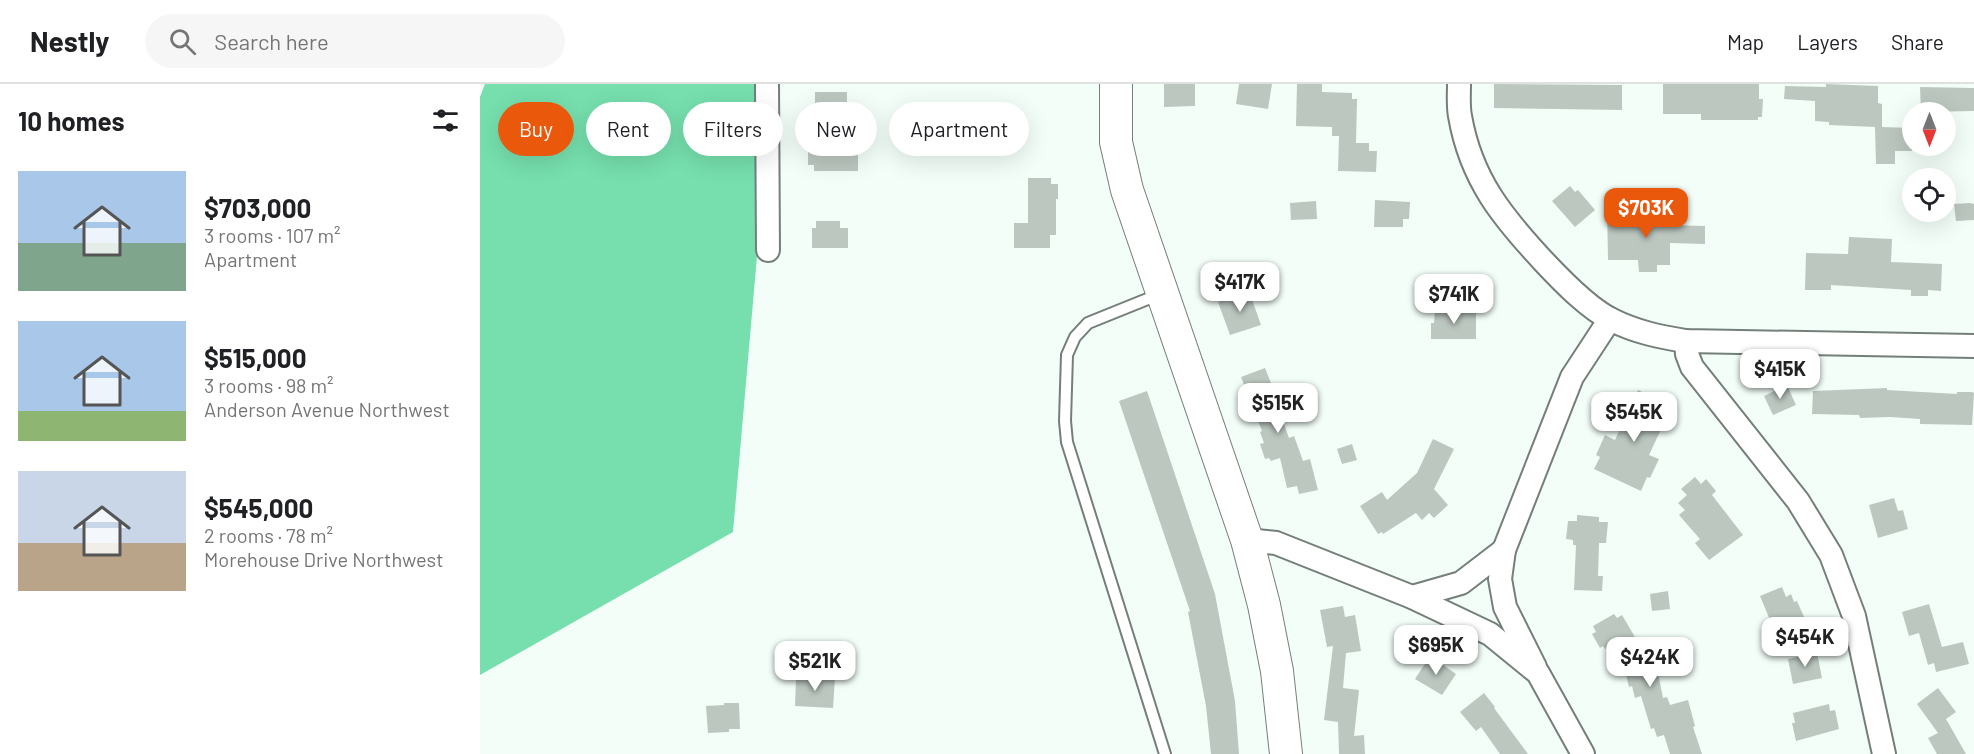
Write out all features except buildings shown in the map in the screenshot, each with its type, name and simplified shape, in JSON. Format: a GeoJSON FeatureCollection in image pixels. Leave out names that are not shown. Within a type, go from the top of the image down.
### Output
{"type":"FeatureCollection","features":[{"type":"Feature","properties":{"kind":"street"},"geometry":{"type":"LineString","coordinates":[[767,84],[768,250]]}},
{"type":"Feature","properties":{"kind":"street"},"geometry":{"type":"LineString","coordinates":[[1116,84],[1116,142],[1127,190],[1246,540],[1264,605],[1276,671],[1286,754]]}},
{"type":"Feature","properties":{"kind":"street"},"geometry":{"type":"LineString","coordinates":[[1459,84],[1460,115],[1469,152],[1483,185],[1509,224],[1566,286],[1610,319],[1647,334],[1686,341],[1974,346]]}},
{"type":"Feature","properties":{"kind":"street"},"geometry":{"type":"LineString","coordinates":[[1583,754],[1504,607],[1500,579],[1504,550],[1572,377],[1610,319]]}},
{"type":"Feature","properties":{"kind":"street"},"geometry":{"type":"LineString","coordinates":[[1686,341],[1687,354],[1692,366],[1798,501],[1831,555],[1854,616],[1884,754]]}},
{"type":"Feature","properties":{"kind":"street"},"geometry":{"type":"LineString","coordinates":[[1246,540],[1276,543],[1412,597],[1490,634],[1538,673]]}},
{"type":"Feature","properties":{"kind":"street"},"geometry":{"type":"LineString","coordinates":[[1412,597],[1461,583],[1504,550]]}},
{"type":"Feature","properties":{"kind":"lane"},"geometry":{"type":"LineString","coordinates":[[1162,293],[1088,323],[1075,337],[1067,355],[1065,421],[1067,442],[1165,754]]}},
{"type":"Feature","properties":{"kind":"green space"},"geometry":{"type":"Polygon","coordinates":[[[485,84],[772,84],[770,102],[683,102],[683,156],[766,156],[733,532],[480,675],[480,97],[485,84]]]}}]}
